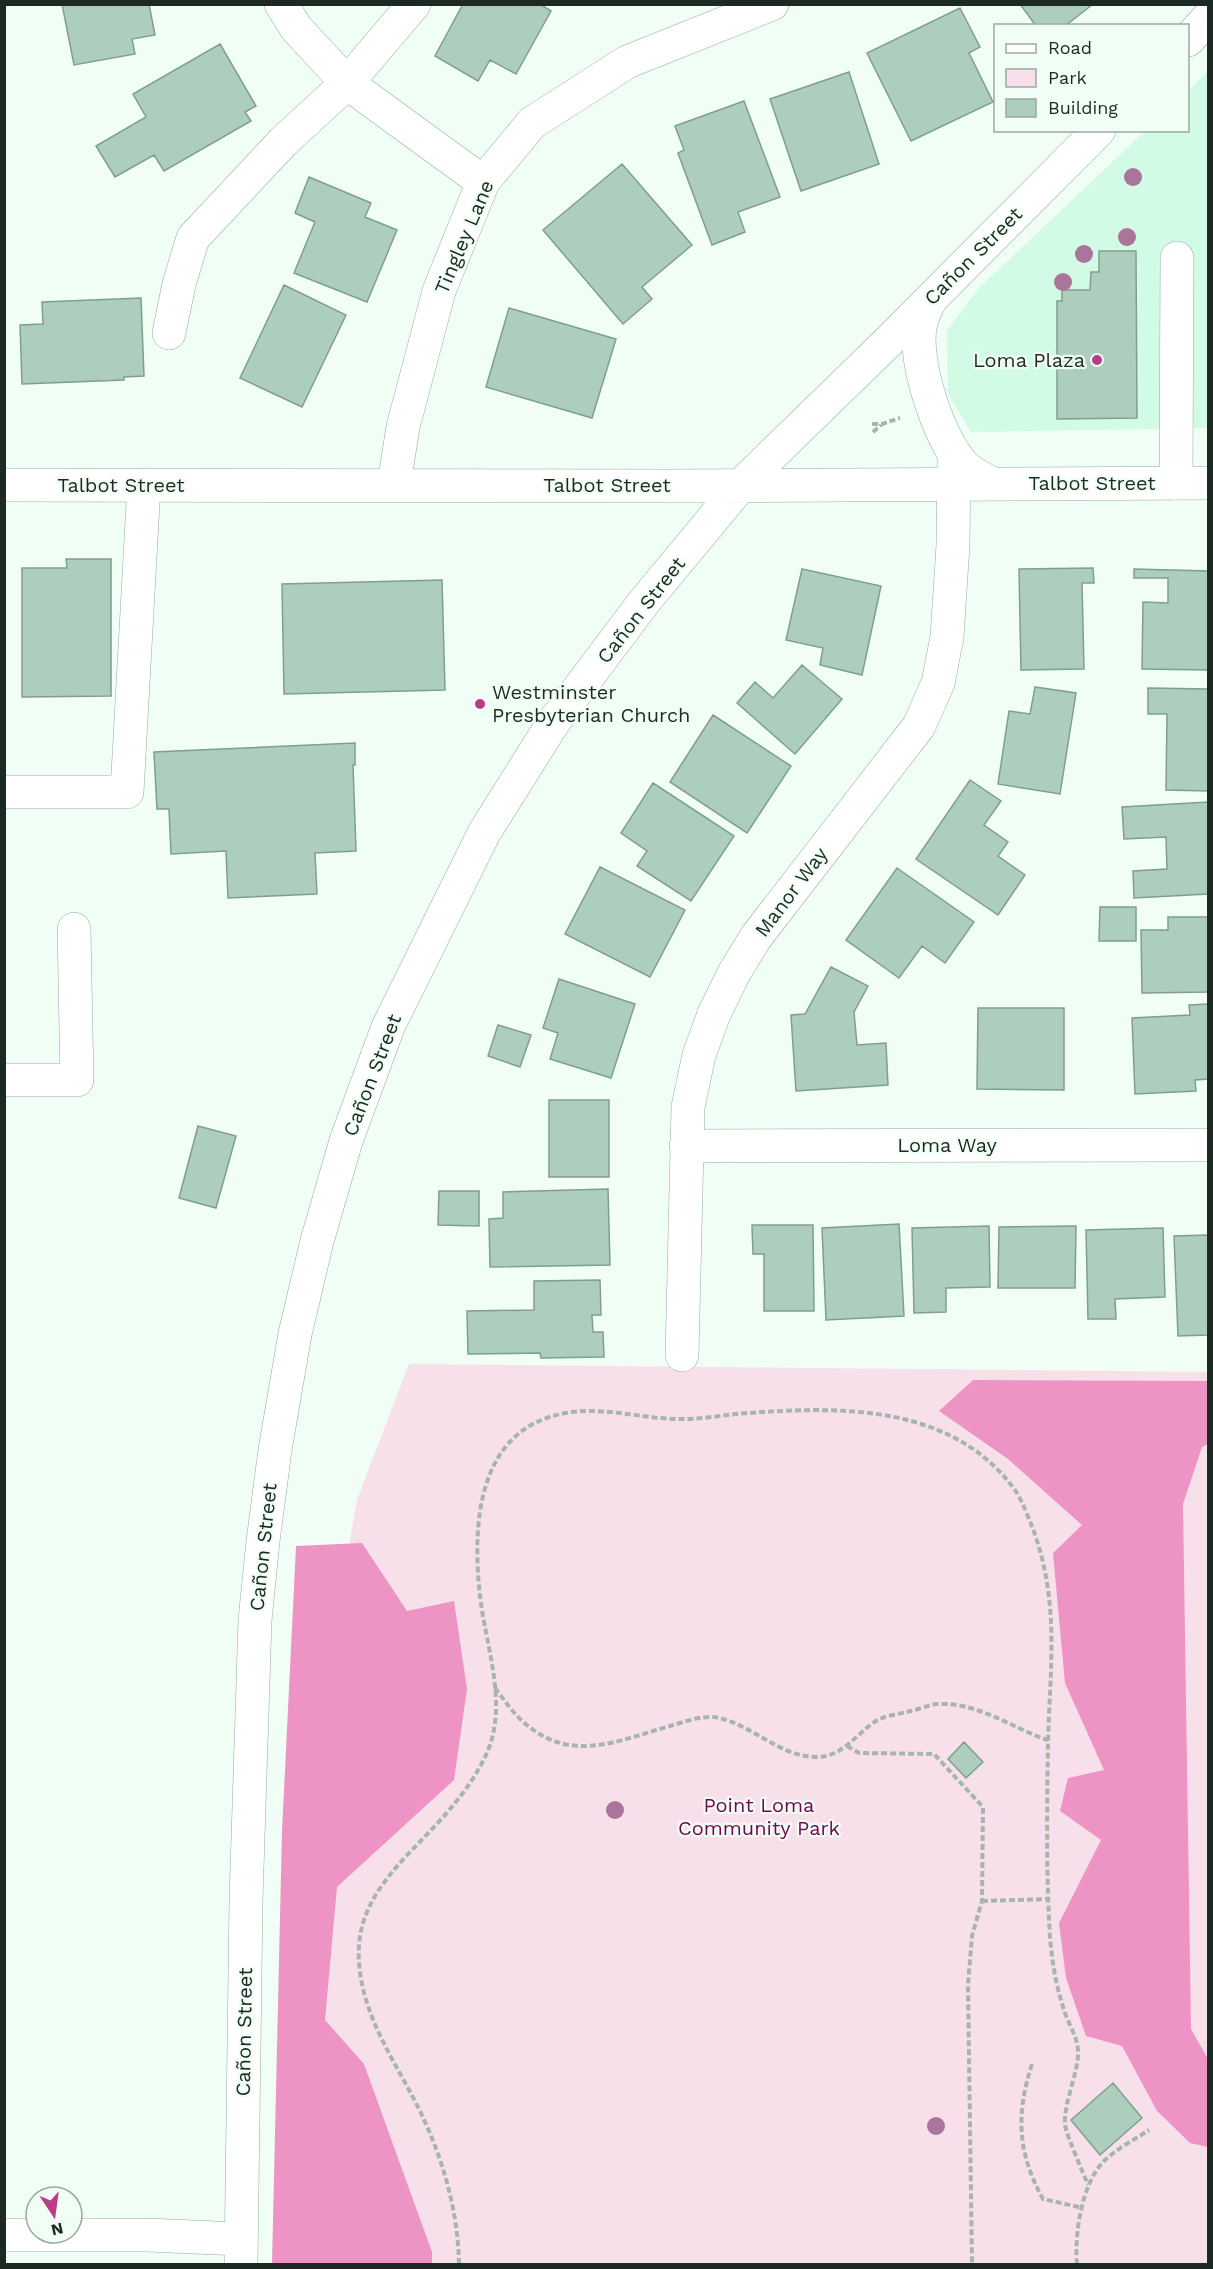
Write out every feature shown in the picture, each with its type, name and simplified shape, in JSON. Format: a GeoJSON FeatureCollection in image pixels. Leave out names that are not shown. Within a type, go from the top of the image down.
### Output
{"type":"FeatureCollection","features":[{"type":"Feature","properties":{"kind":"main road"},"geometry":{"type":"LineString","coordinates":[[281,4],[296,28],[347,83],[483,182]]}},
{"type":"Feature","properties":{"kind":"main road"},"geometry":{"type":"LineString","coordinates":[[169,333],[179,284],[193,238],[283,142],[347,83],[414,4]]}},
{"type":"Feature","properties":{"kind":"main road","name":"Tingley Lane"},"geometry":{"type":"LineString","coordinates":[[394,484],[403,427],[439,291],[483,182],[532,123],[627,62],[772,4]]}},
{"type":"Feature","properties":{"kind":"main road"},"geometry":{"type":"LineString","coordinates":[[1189,39],[1209,18]]}},
{"type":"Feature","properties":{"kind":"main road","name":"Cañon Street"},"geometry":{"type":"LineString","coordinates":[[241,2252],[246,1900],[255,1620],[275,1450],[295,1334],[317,1241],[346,1141],[388,1027],[484,833],[554,723],[644,602],[741,485],[1097,132]]}},
{"type":"Feature","properties":{"kind":"main road"},"geometry":{"type":"LineString","coordinates":[[1176,483],[1177,258]]}},
{"type":"Feature","properties":{"kind":"main road"},"geometry":{"type":"LineString","coordinates":[[934,295],[923,314],[919,348],[929,395],[935,414],[954,452],[965,467],[978,477],[993,483]]}},
{"type":"Feature","properties":{"kind":"main road","name":"Manor Way"},"geometry":{"type":"LineString","coordinates":[[682,1354],[688,1107],[699,1055],[714,1014],[734,973],[756,937],[919,726],[929,706],[938,683],[947,637],[953,546],[954,452]]}},
{"type":"Feature","properties":{"kind":"main road","name":"Talbot Street"},"geometry":{"type":"LineString","coordinates":[[4,485],[1209,483]]}},
{"type":"Feature","properties":{"kind":"main road"},"geometry":{"type":"LineString","coordinates":[[4,792],[127,792],[144,485]]}},
{"type":"Feature","properties":{"kind":"main road"},"geometry":{"type":"LineString","coordinates":[[4,1080],[77,1080],[74,929]]}},
{"type":"Feature","properties":{"kind":"main road","name":"Loma Way"},"geometry":{"type":"LineString","coordinates":[[686,1146],[1209,1145]]}},
{"type":"Feature","properties":{"kind":"main road"},"geometry":{"type":"LineString","coordinates":[[4,2235],[147,2235],[241,2252]]}},
{"type":"Feature","properties":{"kind":"path"},"geometry":{"type":"LineString","coordinates":[[872,424],[882,424],[873,432]]}},
{"type":"Feature","properties":{"kind":"path"},"geometry":{"type":"LineString","coordinates":[[459,2265],[455,2216],[445,2174],[420,2112],[385,2047],[366,2002],[358,1946],[362,1927],[379,1887],[449,1811],[485,1757],[495,1724],[495,1687],[480,1598],[479,1541],[483,1503],[490,1472],[496,1458],[511,1440],[537,1422],[570,1412],[601,1411],[684,1419],[777,1411],[840,1410],[884,1415],[923,1422],[958,1439],[989,1462],[1016,1491],[1040,1547],[1052,1611],[1048,1740],[1049,1899],[1055,1980],[1079,2048],[1065,2124],[1089,2185]]}},
{"type":"Feature","properties":{"kind":"path"},"geometry":{"type":"LineString","coordinates":[[495,1687],[526,1725],[543,1737],[569,1746],[591,1746],[689,1720],[717,1717],[763,1737],[790,1752],[816,1757],[839,1752],[878,1720],[937,1704],[970,1707],[1002,1719],[1031,1735],[1048,1740]]}},
{"type":"Feature","properties":{"kind":"path"},"geometry":{"type":"LineString","coordinates":[[847,1746],[859,1753],[934,1754],[983,1808],[982,1901],[972,1936],[968,1984],[972,2265]]}},
{"type":"Feature","properties":{"kind":"path"},"geometry":{"type":"LineString","coordinates":[[982,1901],[1049,1899]]}},
{"type":"Feature","properties":{"kind":"path"},"geometry":{"type":"LineString","coordinates":[[1032,2064],[1022,2102],[1021,2130],[1031,2178],[1043,2199],[1083,2208]]}},
{"type":"Feature","properties":{"kind":"path"},"geometry":{"type":"LineString","coordinates":[[1077,2265],[1077,2234],[1089,2185],[1103,2163],[1149,2130]]}},
{"type":"Feature","properties":{"kind":"shaded area"},"geometry":{"type":"Polygon","coordinates":[[[1208,71],[1208,428],[971,432],[948,394],[947,330],[980,287],[1144,132],[1189,132],[1189,90],[1208,71]]]}},
{"type":"Feature","properties":{"kind":"shaded area"},"geometry":{"type":"Polygon","coordinates":[[[973,1380],[1208,1381],[1208,1444],[1202,1447],[1183,1504],[1191,2029],[1208,2059],[1208,2147],[1190,2143],[1157,2111],[1122,2046],[1086,2036],[1066,1978],[1059,1923],[1101,1840],[1060,1811],[1068,1778],[1104,1770],[1065,1683],[1053,1553],[1082,1525],[1008,1459],[939,1411],[973,1380]]]}},
{"type":"Feature","properties":{"kind":"shaded area"},"geometry":{"type":"Polygon","coordinates":[[[362,1543],[407,1611],[454,1601],[467,1689],[454,1780],[337,1887],[325,2020],[364,2064],[432,2252],[432,2264],[272,2264],[282,1831],[296,1546],[362,1543]]]}},
{"type":"Feature","properties":{"kind":"green space","name":"Point Loma Community Park"},"geometry":{"type":"Polygon","coordinates":[[[409,1364],[1208,1372],[1208,2264],[292,2264],[304,1798],[357,1500],[409,1364]]]}},
{"type":"Feature","properties":{"kind":"building"},"geometry":{"type":"Polygon","coordinates":[[[62,4],[149,4],[155,35],[132,39],[135,54],[74,65],[62,4]]]}},
{"type":"Feature","properties":{"kind":"building"},"geometry":{"type":"Polygon","coordinates":[[[463,4],[540,4],[551,11],[516,74],[490,60],[478,81],[435,56],[463,4]]]}},
{"type":"Feature","properties":{"kind":"building"},"geometry":{"type":"Polygon","coordinates":[[[1020,4],[1093,4],[1068,24],[1035,24],[1020,4]]]}},
{"type":"Feature","properties":{"kind":"building"},"geometry":{"type":"Polygon","coordinates":[[[960,8],[980,47],[969,53],[993,102],[911,141],[867,53],[960,8]]]}},
{"type":"Feature","properties":{"kind":"building"},"geometry":{"type":"Polygon","coordinates":[[[220,44],[256,106],[245,112],[251,121],[164,171],[154,155],[115,177],[96,146],[146,117],[133,94],[220,44]]]}},
{"type":"Feature","properties":{"kind":"building"},"geometry":{"type":"Polygon","coordinates":[[[849,72],[879,164],[801,191],[770,99],[849,72]]]}},
{"type":"Feature","properties":{"kind":"building"},"geometry":{"type":"Polygon","coordinates":[[[744,101],[780,197],[738,212],[745,232],[712,245],[678,153],[684,150],[675,126],[744,101]]]}},
{"type":"Feature","properties":{"kind":"building"},"geometry":{"type":"Polygon","coordinates":[[[622,164],[692,245],[642,287],[652,299],[623,324],[543,230],[622,164]]]}},
{"type":"Feature","properties":{"kind":"building"},"geometry":{"type":"Polygon","coordinates":[[[309,177],[371,203],[365,217],[397,230],[367,302],[294,273],[315,222],[295,213],[309,177]]]}},
{"type":"Feature","properties":{"kind":"building","name":"Loma Plaza"},"geometry":{"type":"Polygon","coordinates":[[[1099,251],[1136,251],[1137,418],[1057,419],[1057,301],[1062,301],[1062,290],[1090,290],[1091,272],[1099,272],[1099,251]]]}},
{"type":"Feature","properties":{"kind":"building"},"geometry":{"type":"Polygon","coordinates":[[[284,285],[346,315],[302,407],[240,378],[284,285]]]}},
{"type":"Feature","properties":{"kind":"building"},"geometry":{"type":"Polygon","coordinates":[[[141,298],[144,376],[124,377],[124,380],[22,384],[20,325],[43,324],[42,302],[141,298]]]}},
{"type":"Feature","properties":{"kind":"building"},"geometry":{"type":"Polygon","coordinates":[[[509,308],[616,339],[592,418],[486,387],[509,308]]]}},
{"type":"Feature","properties":{"kind":"building"},"geometry":{"type":"Polygon","coordinates":[[[66,559],[111,559],[111,696],[22,697],[22,568],[67,568],[66,559]]]}},
{"type":"Feature","properties":{"kind":"building"},"geometry":{"type":"Polygon","coordinates":[[[1093,568],[1094,583],[1082,583],[1084,669],[1021,670],[1019,569],[1093,568]]]}},
{"type":"Feature","properties":{"kind":"building"},"geometry":{"type":"Polygon","coordinates":[[[802,569],[881,586],[862,675],[820,665],[823,648],[786,640],[802,569]]]}},
{"type":"Feature","properties":{"kind":"building"},"geometry":{"type":"Polygon","coordinates":[[[1134,569],[1208,571],[1208,670],[1142,669],[1143,602],[1168,603],[1168,578],[1134,578],[1134,569]]]}},
{"type":"Feature","properties":{"kind":"building"},"geometry":{"type":"Polygon","coordinates":[[[442,580],[445,690],[284,694],[282,584],[442,580]]]}},
{"type":"Feature","properties":{"kind":"building"},"geometry":{"type":"Polygon","coordinates":[[[802,665],[842,699],[795,754],[737,703],[755,682],[773,698],[802,665]]]}},
{"type":"Feature","properties":{"kind":"building"},"geometry":{"type":"Polygon","coordinates":[[[1035,687],[1076,693],[1060,794],[998,784],[1009,711],[1030,714],[1035,687]]]}},
{"type":"Feature","properties":{"kind":"building"},"geometry":{"type":"Polygon","coordinates":[[[1148,688],[1208,689],[1208,791],[1166,790],[1167,714],[1148,714],[1148,688]]]}},
{"type":"Feature","properties":{"kind":"building"},"geometry":{"type":"Polygon","coordinates":[[[713,715],[791,766],[747,833],[670,782],[713,715]]]}},
{"type":"Feature","properties":{"kind":"building"},"geometry":{"type":"Polygon","coordinates":[[[355,743],[355,765],[353,765],[356,851],[315,853],[317,894],[228,898],[226,851],[171,854],[169,809],[157,809],[154,752],[355,743]]]}},
{"type":"Feature","properties":{"kind":"building"},"geometry":{"type":"Polygon","coordinates":[[[970,780],[1001,801],[984,825],[1008,842],[998,856],[1025,875],[998,915],[916,859],[970,780]]]}},
{"type":"Feature","properties":{"kind":"building"},"geometry":{"type":"Polygon","coordinates":[[[653,783],[734,836],[691,901],[637,866],[647,851],[621,833],[653,783]]]}},
{"type":"Feature","properties":{"kind":"building"},"geometry":{"type":"Polygon","coordinates":[[[1208,802],[1208,894],[1134,898],[1133,871],[1167,869],[1166,837],[1124,839],[1122,807],[1208,802]]]}},
{"type":"Feature","properties":{"kind":"building"},"geometry":{"type":"Polygon","coordinates":[[[600,867],[685,910],[650,977],[565,934],[600,867]]]}},
{"type":"Feature","properties":{"kind":"building"},"geometry":{"type":"Polygon","coordinates":[[[897,868],[974,922],[945,963],[922,946],[899,978],[846,940],[897,868]]]}},
{"type":"Feature","properties":{"kind":"building"},"geometry":{"type":"Polygon","coordinates":[[[1100,907],[1136,907],[1136,941],[1099,941],[1100,907]]]}},
{"type":"Feature","properties":{"kind":"building"},"geometry":{"type":"Polygon","coordinates":[[[1168,917],[1208,917],[1208,992],[1142,993],[1141,930],[1168,930],[1168,917]]]}},
{"type":"Feature","properties":{"kind":"building"},"geometry":{"type":"Polygon","coordinates":[[[831,967],[868,986],[854,1012],[857,1045],[886,1043],[888,1085],[796,1091],[791,1015],[805,1014],[831,967]]]}},
{"type":"Feature","properties":{"kind":"building"},"geometry":{"type":"Polygon","coordinates":[[[559,979],[635,1004],[611,1078],[550,1059],[558,1033],[543,1028],[559,979]]]}},
{"type":"Feature","properties":{"kind":"building"},"geometry":{"type":"Polygon","coordinates":[[[1208,1004],[1208,1079],[1195,1080],[1196,1091],[1135,1094],[1132,1018],[1190,1015],[1189,1005],[1208,1004]]]}},
{"type":"Feature","properties":{"kind":"building"},"geometry":{"type":"Polygon","coordinates":[[[978,1008],[1064,1008],[1064,1090],[977,1089],[978,1008]]]}},
{"type":"Feature","properties":{"kind":"building"},"geometry":{"type":"Polygon","coordinates":[[[498,1025],[531,1035],[520,1067],[488,1056],[498,1025]]]}},
{"type":"Feature","properties":{"kind":"building"},"geometry":{"type":"Polygon","coordinates":[[[549,1100],[609,1100],[609,1177],[549,1177],[549,1100]]]}},
{"type":"Feature","properties":{"kind":"building"},"geometry":{"type":"Polygon","coordinates":[[[198,1126],[236,1136],[216,1208],[179,1198],[198,1126]]]}},
{"type":"Feature","properties":{"kind":"building"},"geometry":{"type":"Polygon","coordinates":[[[608,1189],[610,1265],[490,1267],[489,1219],[503,1218],[503,1192],[608,1189]]]}},
{"type":"Feature","properties":{"kind":"building"},"geometry":{"type":"Polygon","coordinates":[[[439,1191],[479,1191],[479,1226],[438,1225],[439,1191]]]}},
{"type":"Feature","properties":{"kind":"building"},"geometry":{"type":"Polygon","coordinates":[[[899,1224],[904,1316],[826,1320],[822,1228],[899,1224]]]}},
{"type":"Feature","properties":{"kind":"building"},"geometry":{"type":"Polygon","coordinates":[[[752,1225],[813,1225],[814,1311],[764,1311],[764,1254],[753,1254],[752,1225]]]}},
{"type":"Feature","properties":{"kind":"building"},"geometry":{"type":"Polygon","coordinates":[[[989,1226],[990,1287],[946,1288],[946,1312],[914,1313],[912,1228],[989,1226]]]}},
{"type":"Feature","properties":{"kind":"building"},"geometry":{"type":"Polygon","coordinates":[[[1076,1226],[1075,1288],[998,1288],[999,1227],[1076,1226]]]}},
{"type":"Feature","properties":{"kind":"building"},"geometry":{"type":"Polygon","coordinates":[[[1163,1228],[1165,1297],[1115,1299],[1116,1319],[1088,1319],[1086,1230],[1163,1228]]]}},
{"type":"Feature","properties":{"kind":"building"},"geometry":{"type":"Polygon","coordinates":[[[1208,1235],[1208,1335],[1178,1336],[1174,1236],[1208,1235]]]}},
{"type":"Feature","properties":{"kind":"building"},"geometry":{"type":"Polygon","coordinates":[[[600,1280],[601,1315],[592,1315],[593,1332],[603,1332],[604,1357],[541,1358],[540,1353],[468,1354],[467,1311],[534,1310],[534,1281],[600,1280]]]}},
{"type":"Feature","properties":{"kind":"building"},"geometry":{"type":"Polygon","coordinates":[[[964,1742],[983,1762],[966,1778],[948,1759],[964,1742]]]}},
{"type":"Feature","properties":{"kind":"building"},"geometry":{"type":"Polygon","coordinates":[[[1113,2083],[1142,2118],[1100,2155],[1071,2120],[1113,2083]]]}},
{"type":"Feature","properties":{"kind":"place","name":"Loma Plaza"},"geometry":{"type":"Point","coordinates":[1097,360]}},
{"type":"Feature","properties":{"kind":"place","name":"Westminster Presbyterian Church"},"geometry":{"type":"Point","coordinates":[480,704]}}]}
